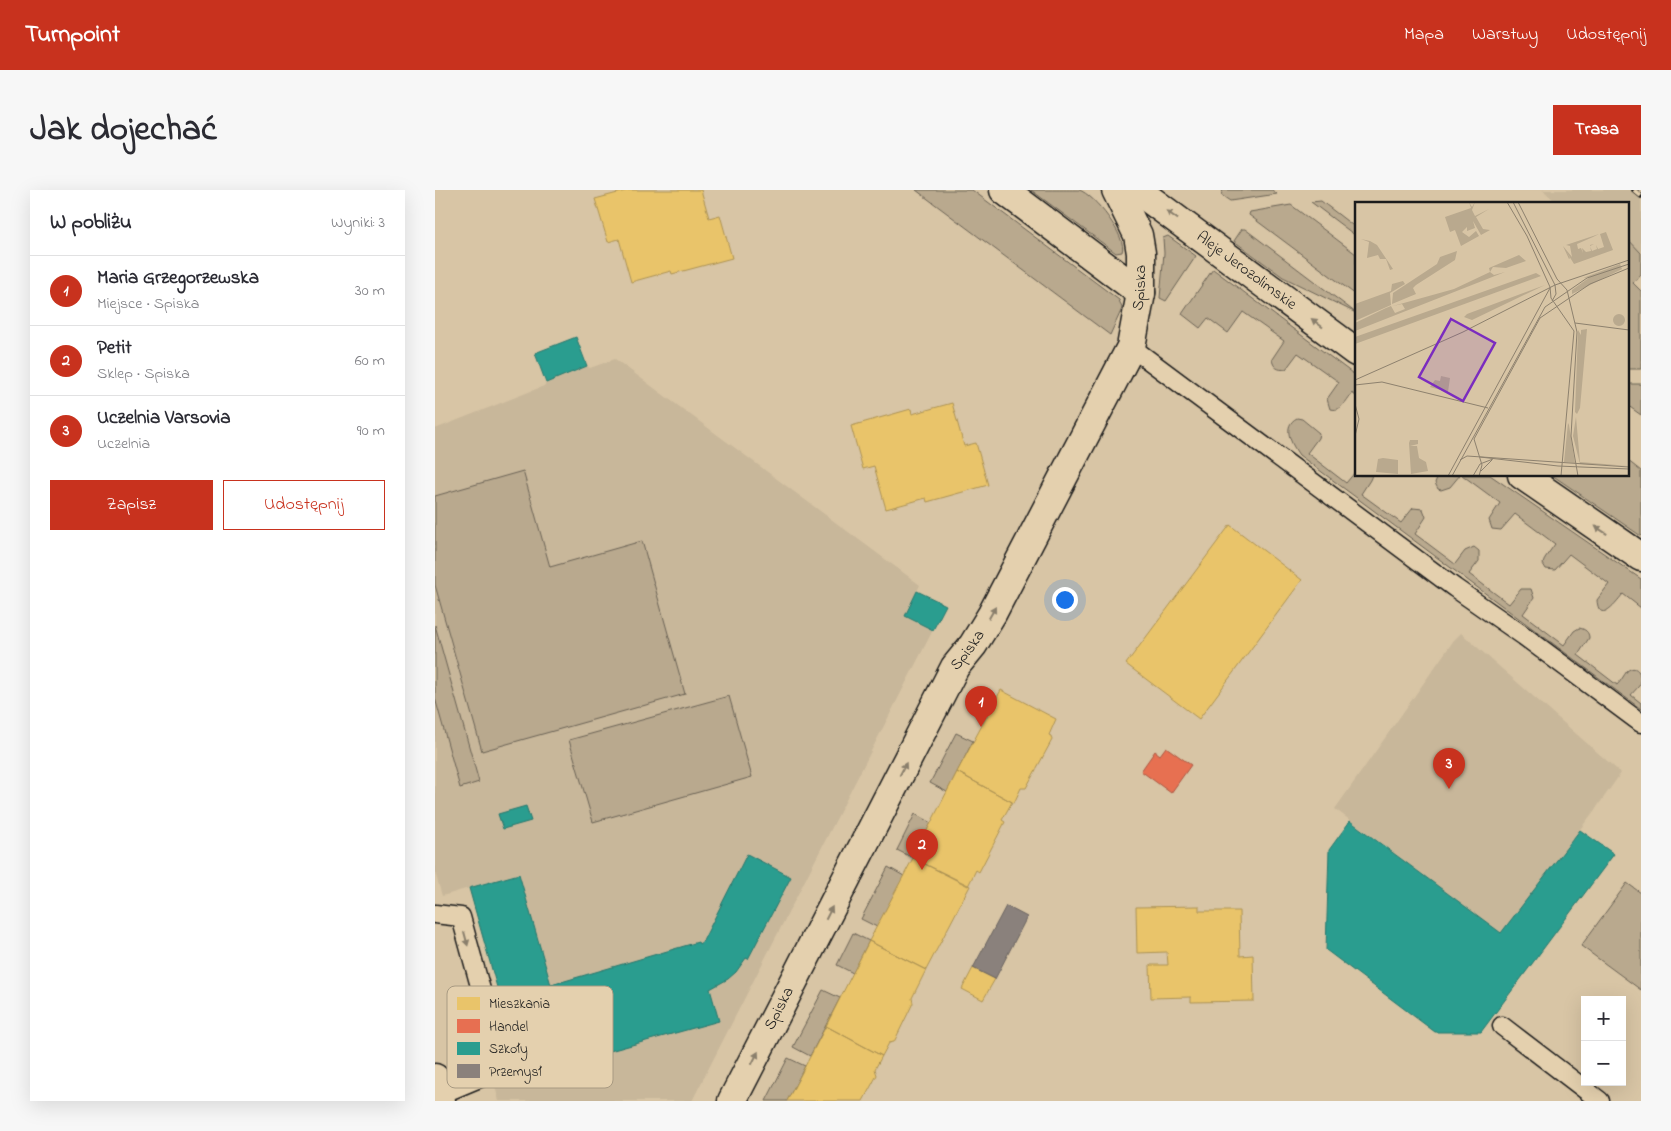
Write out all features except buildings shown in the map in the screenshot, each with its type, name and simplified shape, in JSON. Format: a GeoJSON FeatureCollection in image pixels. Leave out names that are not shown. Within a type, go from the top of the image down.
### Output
{"type":"FeatureCollection","features":[{"type":"Feature","properties":{"kind":"street"},"geometry":{"type":"LineString","coordinates":[[1004,190],[1141,293]]}},
{"type":"Feature","properties":{"kind":"street","name":"Spiska"},"geometry":{"type":"LineString","coordinates":[[732,1101],[955,667],[973,644],[992,614],[1131,347],[1141,293],[1141,253],[1138,235],[1116,190]]}},
{"type":"Feature","properties":{"kind":"street","name":"Aleje Jerozolimskie"},"geometry":{"type":"LineString","coordinates":[[1137,190],[1355,351]]}},
{"type":"Feature","properties":{"kind":"street"},"geometry":{"type":"LineString","coordinates":[[1523,476],[1641,557]]}},
{"type":"Feature","properties":{"kind":"lane"},"geometry":{"type":"LineString","coordinates":[[1131,347],[1432,571],[1524,636],[1641,723]]}},
{"type":"Feature","properties":{"kind":"lane"},"geometry":{"type":"LineString","coordinates":[[435,914],[461,917],[480,986]]}},
{"type":"Feature","properties":{"kind":"lane"},"geometry":{"type":"LineString","coordinates":[[1502,1026],[1600,1101]]}},
{"type":"Feature","properties":{"kind":"shaded area"},"geometry":{"type":"Polygon","coordinates":[[[916,190],[972,190],[1119,300],[1122,308],[1110,335],[916,190]]]}},
{"type":"Feature","properties":{"kind":"shaded area"},"geometry":{"type":"Polygon","coordinates":[[[1031,190],[1079,190],[1085,193],[1101,208],[1115,227],[1120,237],[1122,252],[1116,253],[1031,190]]]}},
{"type":"Feature","properties":{"kind":"shaded area"},"geometry":{"type":"Polygon","coordinates":[[[1223,190],[1272,190],[1277,194],[1230,201],[1221,195],[1223,190]]]}},
{"type":"Feature","properties":{"kind":"shaded area"},"geometry":{"type":"Polygon","coordinates":[[[1543,190],[1641,190],[1641,253],[1629,240],[1629,202],[1556,202],[1543,190]]]}},
{"type":"Feature","properties":{"kind":"shaded area"},"geometry":{"type":"Polygon","coordinates":[[[1321,201],[1355,227],[1355,235],[1311,202],[1321,201]]]}},
{"type":"Feature","properties":{"kind":"shaded area"},"geometry":{"type":"Polygon","coordinates":[[[1291,205],[1355,253],[1355,294],[1249,215],[1250,212],[1291,205]]]}},
{"type":"Feature","properties":{"kind":"shaded area"},"geometry":{"type":"Polygon","coordinates":[[[1242,229],[1245,229],[1355,313],[1283,277],[1234,241],[1242,229]]]}},
{"type":"Feature","properties":{"kind":"shaded area"},"geometry":{"type":"Polygon","coordinates":[[[1168,236],[1196,256],[1166,301],[1160,298],[1164,253],[1163,238],[1168,236]]]}},
{"type":"Feature","properties":{"kind":"shaded area"},"geometry":{"type":"Polygon","coordinates":[[[1629,240],[1641,253],[1641,274],[1633,283],[1641,291],[1641,369],[1629,369],[1629,240]]]}},
{"type":"Feature","properties":{"kind":"shaded area"},"geometry":{"type":"Polygon","coordinates":[[[1213,269],[1355,375],[1355,395],[1352,393],[1340,407],[1334,410],[1330,409],[1327,399],[1339,382],[1298,353],[1286,369],[1276,368],[1272,359],[1284,341],[1243,312],[1228,333],[1208,318],[1200,328],[1182,314],[1213,269]]]}},
{"type":"Feature","properties":{"kind":"shaded area"},"geometry":{"type":"Polygon","coordinates":[[[615,359],[920,585],[905,616],[933,630],[692,1101],[499,1101],[495,1088],[613,1088],[613,986],[497,986],[469,888],[442,896],[435,872],[435,429],[544,386],[546,383],[587,366],[590,368],[615,359]]]}},
{"type":"Feature","properties":{"kind":"shaded area"},"geometry":{"type":"Polygon","coordinates":[[[1629,384],[1641,384],[1641,415],[1629,406],[1629,384]]]}},
{"type":"Feature","properties":{"kind":"shaded area"},"geometry":{"type":"Polygon","coordinates":[[[1297,418],[1302,419],[1319,433],[1318,438],[1307,453],[1346,483],[1355,472],[1355,476],[1372,476],[1361,494],[1401,523],[1413,508],[1423,509],[1426,517],[1415,534],[1455,564],[1465,551],[1474,547],[1479,551],[1479,561],[1469,574],[1509,604],[1521,589],[1531,589],[1534,598],[1523,614],[1564,645],[1574,631],[1579,628],[1586,631],[1589,638],[1578,655],[1617,685],[1627,671],[1633,668],[1637,670],[1641,682],[1631,695],[1641,703],[1641,709],[1299,455],[1289,436],[1292,421],[1297,418]]]}},
{"type":"Feature","properties":{"kind":"shaded area"},"geometry":{"type":"Polygon","coordinates":[[[1629,462],[1641,471],[1641,536],[1553,476],[1629,476],[1629,462]]]}},
{"type":"Feature","properties":{"kind":"shaded area"},"geometry":{"type":"Polygon","coordinates":[[[523,471],[550,567],[642,541],[685,694],[482,751],[435,585],[435,496],[523,471]]]}},
{"type":"Feature","properties":{"kind":"shaded area"},"geometry":{"type":"Polygon","coordinates":[[[1438,476],[1459,476],[1450,487],[1441,490],[1438,489],[1435,483],[1438,476]]]}},
{"type":"Feature","properties":{"kind":"shaded area"},"geometry":{"type":"Polygon","coordinates":[[[1463,476],[1491,476],[1641,579],[1641,608],[1623,594],[1613,606],[1605,611],[1601,611],[1597,600],[1609,584],[1569,554],[1555,570],[1546,569],[1543,564],[1545,558],[1555,544],[1515,514],[1501,530],[1492,529],[1489,520],[1500,503],[1463,476]]]}},
{"type":"Feature","properties":{"kind":"shaded area"},"geometry":{"type":"Polygon","coordinates":[[[435,625],[479,782],[460,788],[435,698],[435,625]]]}},
{"type":"Feature","properties":{"kind":"shaded area"},"geometry":{"type":"Polygon","coordinates":[[[1461,633],[1621,773],[1501,933],[1335,809],[1454,640],[1461,633]]]}},
{"type":"Feature","properties":{"kind":"shaded area"},"geometry":{"type":"Polygon","coordinates":[[[729,696],[752,777],[593,822],[569,740],[729,696]]]}},
{"type":"Feature","properties":{"kind":"shaded area"},"geometry":{"type":"Polygon","coordinates":[[[956,733],[973,741],[947,792],[930,783],[956,733]]]}},
{"type":"Feature","properties":{"kind":"shaded area"},"geometry":{"type":"Polygon","coordinates":[[[915,814],[931,823],[913,858],[897,850],[915,814]]]}},
{"type":"Feature","properties":{"kind":"shaded area"},"geometry":{"type":"Polygon","coordinates":[[[888,867],[904,876],[877,927],[861,919],[888,867]]]}},
{"type":"Feature","properties":{"kind":"shaded area"},"geometry":{"type":"Polygon","coordinates":[[[1627,883],[1641,893],[1641,990],[1581,946],[1627,883]]]}},
{"type":"Feature","properties":{"kind":"shaded area"},"geometry":{"type":"Polygon","coordinates":[[[853,933],[869,941],[853,973],[837,965],[853,933]]]}},
{"type":"Feature","properties":{"kind":"shaded area"},"geometry":{"type":"Polygon","coordinates":[[[823,990],[840,998],[810,1056],[793,1047],[823,990]]]}},
{"type":"Feature","properties":{"kind":"shaded area"},"geometry":{"type":"Polygon","coordinates":[[[788,1058],[805,1066],[787,1101],[766,1101],[788,1058]]]}},
{"type":"Feature","properties":{"kind":"railway"},"geometry":{"type":"LineString","coordinates":[[1634,190],[1641,196]]}},
{"type":"Feature","properties":{"kind":"place","name":"Maria Grzegorzewska"},"geometry":{"type":"Point","coordinates":[981,727]}},
{"type":"Feature","properties":{"kind":"place","name":"Uczelnia Varsovia"},"geometry":{"type":"Point","coordinates":[1449,789]}},
{"type":"Feature","properties":{"kind":"place","name":"Petit"},"geometry":{"type":"Point","coordinates":[922,870]}}]}
